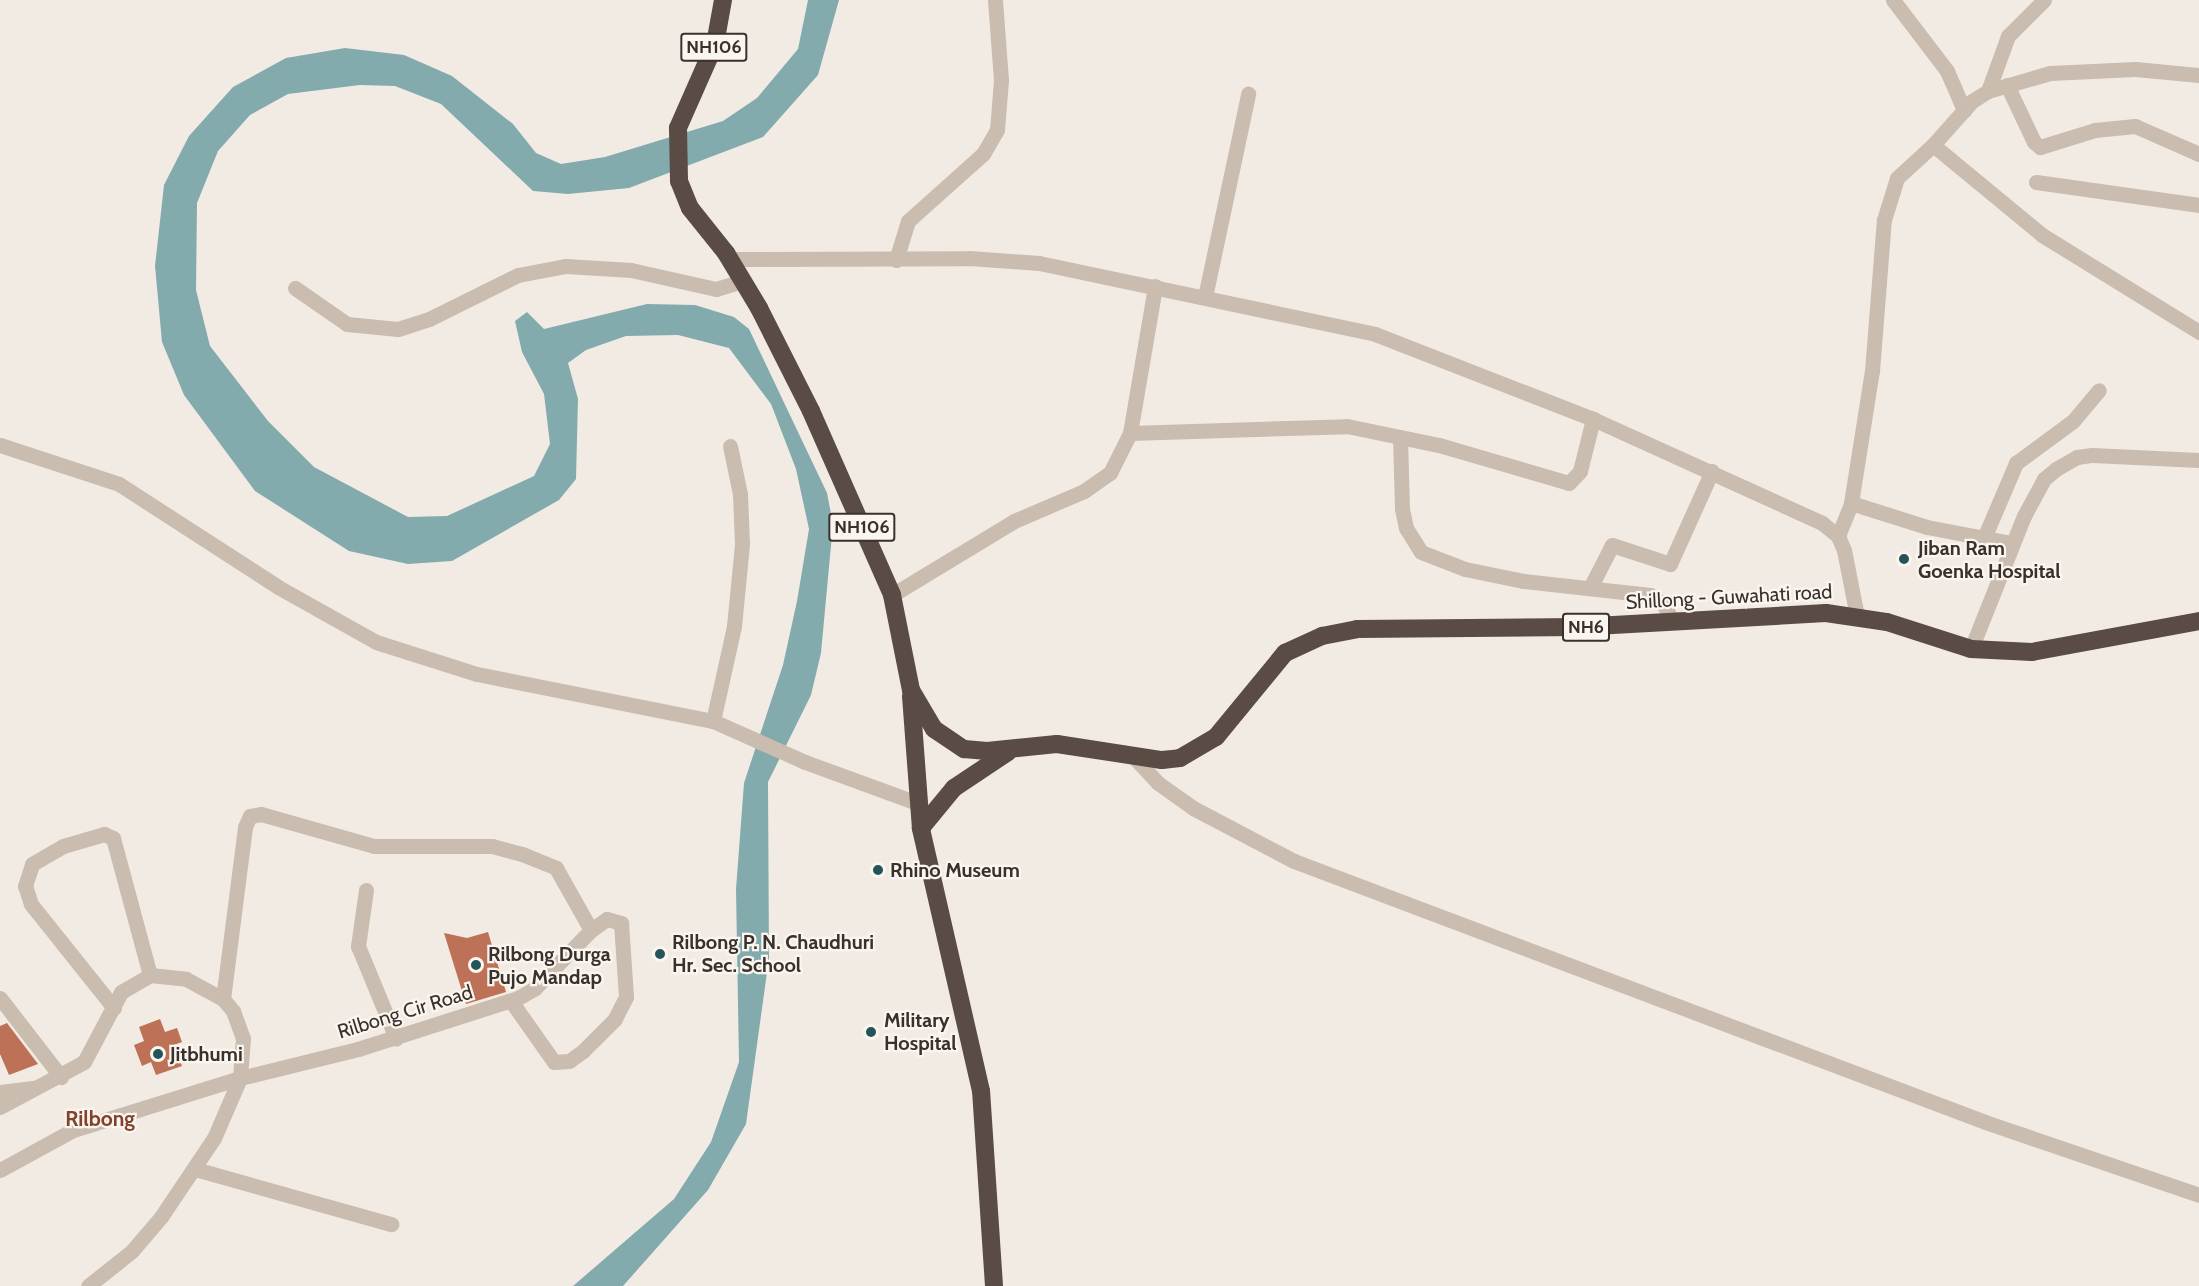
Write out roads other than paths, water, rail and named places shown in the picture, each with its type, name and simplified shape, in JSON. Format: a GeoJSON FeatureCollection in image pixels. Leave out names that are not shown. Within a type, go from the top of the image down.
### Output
{"type":"FeatureCollection","features":[{"type":"Feature","properties":{"kind":"highway","name":"NH106"},"geometry":{"type":"LineString","coordinates":[[723,0],[715,44],[678,128],[679,181],[690,208],[728,256],[786,359],[892,595],[911,690],[917,803],[921,828]]}},
{"type":"Feature","properties":{"kind":"highway","name":"Shillong - Guwahati road"},"geometry":{"type":"LineString","coordinates":[[1017,747],[1075,745],[1162,760],[1198,750],[1231,720],[1269,667],[1285,653],[1322,636],[1399,626],[1577,627],[1672,621],[1857,616],[1971,649],[2032,652],[2199,621]]}},
{"type":"Feature","properties":{"kind":"highway","name":"NH106"},"geometry":{"type":"LineString","coordinates":[[911,690],[934,729],[952,743],[977,752],[1017,747]]}},
{"type":"Feature","properties":{"kind":"highway","name":"NH6"},"geometry":{"type":"LineString","coordinates":[[921,828],[966,778],[1017,747]]}},
{"type":"Feature","properties":{"kind":"highway"},"geometry":{"type":"LineString","coordinates":[[921,828],[981,1091],[994,1286]]}},
{"type":"Feature","properties":{"kind":"street"},"geometry":{"type":"LineString","coordinates":[[896,260],[908,221],[983,154],[997,130],[1001,80],[995,0]]}},
{"type":"Feature","properties":{"kind":"street"},"geometry":{"type":"LineString","coordinates":[[1893,0],[1947,71],[1964,110]]}},
{"type":"Feature","properties":{"kind":"street"},"geometry":{"type":"LineString","coordinates":[[1988,91],[2008,36],[2044,0]]}},
{"type":"Feature","properties":{"kind":"street"},"geometry":{"type":"LineString","coordinates":[[1857,616],[1838,536],[1851,502],[1872,370],[1884,220],[1897,178],[1933,145],[1964,110],[1988,91],[2089,68],[2199,75]]}},
{"type":"Feature","properties":{"kind":"street"},"geometry":{"type":"LineString","coordinates":[[2007,86],[2034,142],[2040,147],[2095,130],[2135,126],[2199,154]]}},
{"type":"Feature","properties":{"kind":"street"},"geometry":{"type":"LineString","coordinates":[[1205,297],[1248,94]]}},
{"type":"Feature","properties":{"kind":"street"},"geometry":{"type":"LineString","coordinates":[[1933,145],[2042,235],[2199,332]]}},
{"type":"Feature","properties":{"kind":"street"},"geometry":{"type":"LineString","coordinates":[[2036,182],[2199,205]]}},
{"type":"Feature","properties":{"kind":"street"},"geometry":{"type":"LineString","coordinates":[[728,256],[896,260],[969,258],[1039,263],[1375,334],[1593,419],[1797,509],[1838,536]]}},
{"type":"Feature","properties":{"kind":"street"},"geometry":{"type":"LineString","coordinates":[[295,288],[347,324],[398,328],[429,319],[498,282],[566,266],[631,270],[716,290],[743,281]]}},
{"type":"Feature","properties":{"kind":"street"},"geometry":{"type":"LineString","coordinates":[[892,595],[1014,521],[1099,483],[1118,463],[1130,433],[1155,286]]}},
{"type":"Feature","properties":{"kind":"street"},"geometry":{"type":"LineString","coordinates":[[1984,538],[2016,464],[2073,421],[2099,390]]}},
{"type":"Feature","properties":{"kind":"street"},"geometry":{"type":"LineString","coordinates":[[1130,433],[1347,426],[1400,437],[1569,483],[1580,471],[1593,419]]}},
{"type":"Feature","properties":{"kind":"street"},"geometry":{"type":"LineString","coordinates":[[1400,437],[1402,509],[1406,528],[1421,552],[1465,569],[1650,595],[1664,605],[1672,621]]}},
{"type":"Feature","properties":{"kind":"street"},"geometry":{"type":"LineString","coordinates":[[0,445],[119,484],[278,588],[376,642],[477,674],[720,724],[805,762],[917,803]]}},
{"type":"Feature","properties":{"kind":"street"},"geometry":{"type":"LineString","coordinates":[[720,724],[734,626],[742,544],[740,494],[730,446]]}},
{"type":"Feature","properties":{"kind":"street"},"geometry":{"type":"LineString","coordinates":[[1971,649],[2011,543],[2044,479],[2077,457],[2199,460]]}},
{"type":"Feature","properties":{"kind":"street"},"geometry":{"type":"LineString","coordinates":[[1590,588],[1612,545],[1670,564],[1712,471]]}},
{"type":"Feature","properties":{"kind":"street"},"geometry":{"type":"LineString","coordinates":[[1851,502],[1927,527],[2011,543]]}},
{"type":"Feature","properties":{"kind":"street"},"geometry":{"type":"LineString","coordinates":[[1131,754],[1158,783],[1193,808],[1294,861],[1985,1122],[2199,1195]]}},
{"type":"Feature","properties":{"kind":"street"},"geometry":{"type":"LineString","coordinates":[[223,999],[245,827],[256,814],[374,846],[492,846],[544,861],[567,882],[591,930],[607,919],[621,923],[626,997],[615,1019],[583,1051],[569,1061],[554,1062],[511,1001]]}},
{"type":"Feature","properties":{"kind":"street"},"geometry":{"type":"LineString","coordinates":[[114,1008],[31,904],[24,886],[25,873],[32,864],[63,846],[104,834],[112,838],[150,975]]}},
{"type":"Feature","properties":{"kind":"street"},"geometry":{"type":"LineString","coordinates":[[366,890],[358,946],[396,1038]]}},
{"type":"Feature","properties":{"kind":"street","name":"Rilbong Cir Road"},"geometry":{"type":"LineString","coordinates":[[0,1170],[73,1130],[240,1078],[396,1038],[511,1001],[535,988],[591,930]]}},
{"type":"Feature","properties":{"kind":"street"},"geometry":{"type":"LineString","coordinates":[[0,1107],[38,1089],[84,1062],[129,984],[150,975],[186,979],[223,999],[233,1011],[243,1038],[240,1078],[195,1169],[132,1251],[88,1286]]}},
{"type":"Feature","properties":{"kind":"street"},"geometry":{"type":"LineString","coordinates":[[0,998],[60,1077]]}},
{"type":"Feature","properties":{"kind":"street"},"geometry":{"type":"LineString","coordinates":[[0,1092],[38,1089]]}},
{"type":"Feature","properties":{"kind":"street"},"geometry":{"type":"LineString","coordinates":[[195,1169],[391,1224]]}},
{"type":"Feature","properties":{"kind":"water"},"geometry":{"type":"Polygon","coordinates":[[[808,0],[839,0],[818,75],[763,137],[629,188],[568,194],[533,191],[441,104],[395,86],[360,85],[288,94],[250,115],[218,151],[197,203],[196,290],[210,346],[268,421],[314,467],[408,517],[447,516],[534,476],[550,444],[544,394],[522,352],[515,321],[527,312],[544,329],[647,304],[695,305],[734,317],[749,329],[827,493],[833,524],[821,653],[811,695],[768,782],[769,958],[746,1124],[708,1190],[623,1286],[573,1286],[674,1199],[711,1142],[739,1062],[736,889],[744,783],[783,665],[809,529],[796,469],[771,404],[729,348],[678,335],[626,336],[586,350],[568,363],[578,399],[576,479],[559,500],[452,561],[408,564],[349,551],[255,491],[184,395],[162,342],[155,266],[164,185],[189,136],[233,87],[286,58],[345,48],[404,55],[452,76],[513,124],[536,153],[561,164],[605,157],[723,121],[757,98],[798,49],[808,0]]]}},
{"type":"Feature","properties":{"kind":"place","name":"Jiban Ram Goenka Hospital"},"geometry":{"type":"Point","coordinates":[1904,559]}},
{"type":"Feature","properties":{"kind":"place","name":"Rhino Museum"},"geometry":{"type":"Point","coordinates":[878,870]}},
{"type":"Feature","properties":{"kind":"place","name":"Rilbong P. N. Chaudhuri Hr. Sec. School"},"geometry":{"type":"Point","coordinates":[660,954]}},
{"type":"Feature","properties":{"kind":"place","name":"Rilbong Durga Pujo Mandap"},"geometry":{"type":"Point","coordinates":[476,965]}},
{"type":"Feature","properties":{"kind":"place","name":"Military Hospital"},"geometry":{"type":"Point","coordinates":[871,1032]}},
{"type":"Feature","properties":{"kind":"place","name":"Jitbhumi"},"geometry":{"type":"Point","coordinates":[158,1054]}},
{"type":"Feature","properties":{"kind":"district","name":"Rilbong"},"geometry":{"type":"Point","coordinates":[100,1119]}}]}
